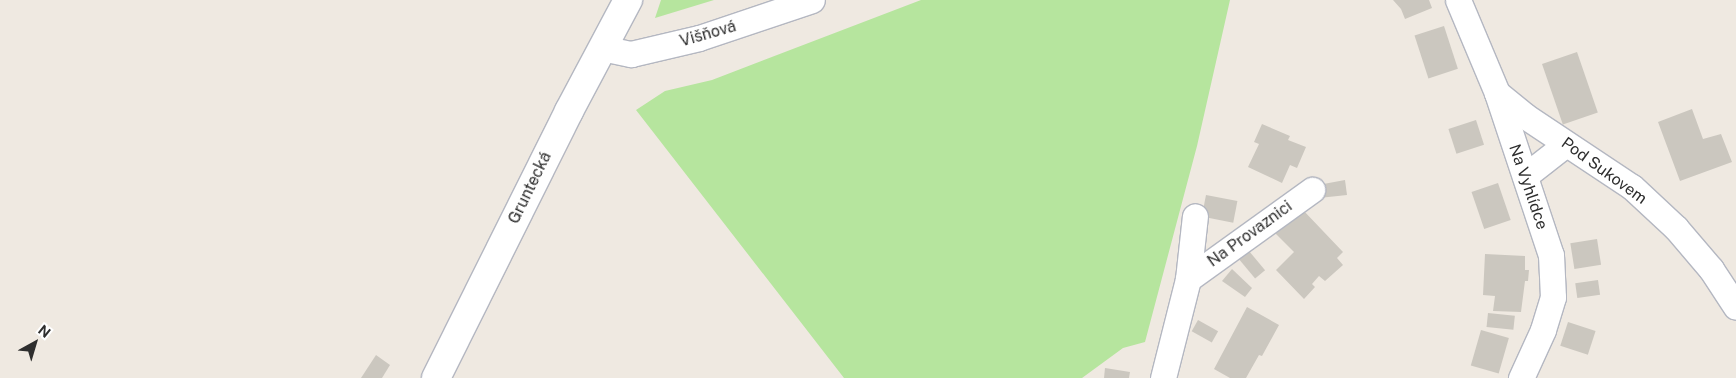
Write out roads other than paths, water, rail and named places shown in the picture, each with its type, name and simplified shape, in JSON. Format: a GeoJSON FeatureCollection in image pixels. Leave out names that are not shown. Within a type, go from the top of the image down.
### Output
{"type":"FeatureCollection","features":[{"type":"Feature","properties":{"kind":"street","name":"Gruntecká"},"geometry":{"type":"LineString","coordinates":[[436,378],[628,0]]}},
{"type":"Feature","properties":{"kind":"street","name":"Višňová"},"geometry":{"type":"LineString","coordinates":[[602,48],[631,54],[699,38],[812,0]]}},
{"type":"Feature","properties":{"kind":"street","name":"Na Vyhlídce"},"geometry":{"type":"LineString","coordinates":[[1458,0],[1497,93],[1551,256],[1553,297],[1543,330],[1521,378]]}},
{"type":"Feature","properties":{"kind":"street","name":"Pod Sukovem"},"geometry":{"type":"LineString","coordinates":[[1497,93],[1525,116],[1632,187],[1676,228],[1711,269],[1736,307]]}},
{"type":"Feature","properties":{"kind":"street"},"geometry":{"type":"LineString","coordinates":[[1525,176],[1566,144]]}},
{"type":"Feature","properties":{"kind":"street","name":"Na Provaznici"},"geometry":{"type":"LineString","coordinates":[[1188,278],[1312,190]]}},
{"type":"Feature","properties":{"kind":"street","name":"Na Provaznici"},"geometry":{"type":"LineString","coordinates":[[1163,378],[1188,278],[1195,216]]}}]}
